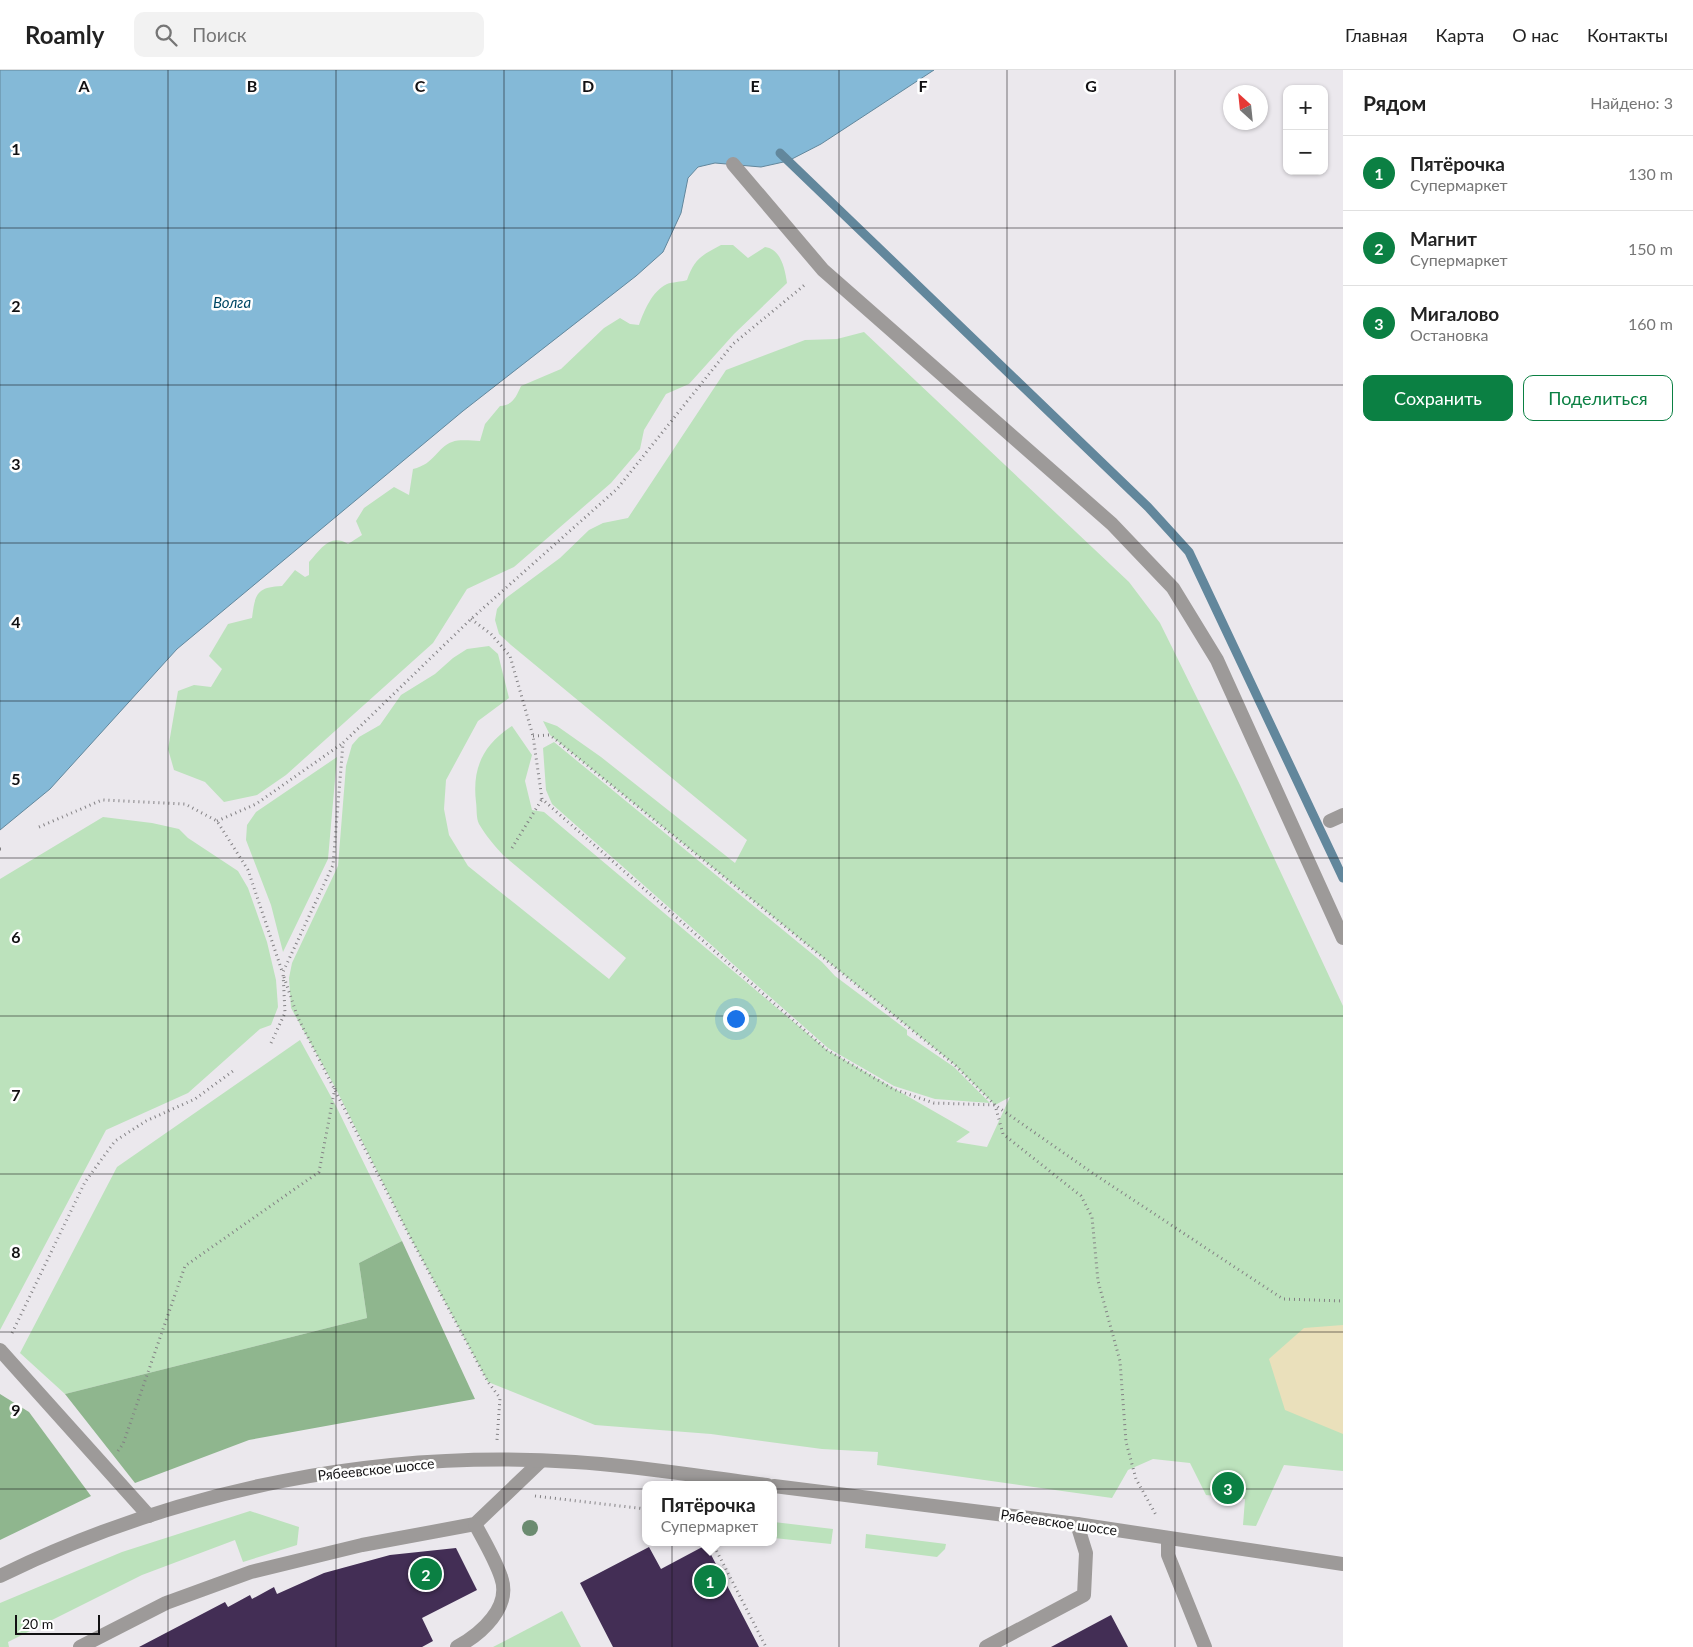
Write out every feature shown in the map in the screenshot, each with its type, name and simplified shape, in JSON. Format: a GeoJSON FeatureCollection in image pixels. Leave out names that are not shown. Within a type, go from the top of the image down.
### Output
{"type":"FeatureCollection","features":[{"type":"Feature","properties":{"kind":"street"},"geometry":{"type":"LineString","coordinates":[[733,164],[823,270],[1112,524],[1173,588],[1217,660],[1343,938]]}},
{"type":"Feature","properties":{"kind":"street"},"geometry":{"type":"LineString","coordinates":[[1330,822],[1343,815]]}},
{"type":"Feature","properties":{"kind":"street"},"geometry":{"type":"LineString","coordinates":[[1,1351],[149,1516]]}},
{"type":"Feature","properties":{"kind":"street","name":"Рябеевское шоссе"},"geometry":{"type":"LineString","coordinates":[[0,1576],[83,1540],[149,1516],[226,1494],[305,1477],[385,1466],[495,1460],[541,1461],[644,1469],[737,1481]]}},
{"type":"Feature","properties":{"kind":"street"},"geometry":{"type":"LineString","coordinates":[[80,1647],[166,1603],[251,1572],[362,1545],[475,1524],[541,1461]]}},
{"type":"Feature","properties":{"kind":"street","name":"Рябеевское шоссе"},"geometry":{"type":"LineString","coordinates":[[777,1486],[1077,1524],[1343,1564]]}},
{"type":"Feature","properties":{"kind":"street"},"geometry":{"type":"LineString","coordinates":[[457,1647],[471,1639],[488,1625],[502,1602],[502,1578],[475,1524]]}},
{"type":"Feature","properties":{"kind":"street"},"geometry":{"type":"LineString","coordinates":[[986,1647],[1084,1595],[1086,1553],[1077,1524]]}},
{"type":"Feature","properties":{"kind":"street"},"geometry":{"type":"LineString","coordinates":[[1168,1538],[1168,1555],[1205,1647]]}},
{"type":"Feature","properties":{"kind":"path"},"geometry":{"type":"LineString","coordinates":[[218,821],[256,804],[343,743],[471,619],[617,489],[733,344],[823,270]]}},
{"type":"Feature","properties":{"kind":"path"},"geometry":{"type":"LineString","coordinates":[[471,619],[490,634],[510,656],[534,736],[542,799],[512,848]]}},
{"type":"Feature","properties":{"kind":"path"},"geometry":{"type":"LineString","coordinates":[[534,736],[550,735],[955,1065],[995,1105],[1094,1174],[1284,1300],[1343,1300]]}},
{"type":"Feature","properties":{"kind":"path"},"geometry":{"type":"LineString","coordinates":[[271,1043],[284,1013],[283,972],[333,865],[343,743]]}},
{"type":"Feature","properties":{"kind":"path"},"geometry":{"type":"LineString","coordinates":[[542,799],[827,1050],[893,1089],[934,1103],[995,1105]]}},
{"type":"Feature","properties":{"kind":"path"},"geometry":{"type":"LineString","coordinates":[[39,827],[102,800],[185,804],[218,821],[248,870],[298,1018],[408,1233],[488,1382],[500,1398],[495,1460]]}},
{"type":"Feature","properties":{"kind":"path"},"geometry":{"type":"LineString","coordinates":[[1,1351],[85,1182],[115,1141],[146,1122],[195,1099],[234,1071]]}},
{"type":"Feature","properties":{"kind":"path"},"geometry":{"type":"LineString","coordinates":[[105,1467],[123,1444],[185,1266],[319,1172],[335,1088]]}},
{"type":"Feature","properties":{"kind":"path"},"geometry":{"type":"LineString","coordinates":[[995,1105],[1003,1134],[1081,1196],[1092,1217],[1098,1281],[1120,1361],[1126,1442],[1136,1479],[1168,1538]]}},
{"type":"Feature","properties":{"kind":"path"},"geometry":{"type":"LineString","coordinates":[[502,1498],[536,1496],[642,1509]]}},
{"type":"Feature","properties":{"kind":"path"},"geometry":{"type":"LineString","coordinates":[[714,1546],[766,1647]]}},
{"type":"Feature","properties":{"kind":"green space"},"geometry":{"type":"Polygon","coordinates":[[[721,245],[733,245],[748,258],[765,247],[770,249],[781,260],[787,283],[734,334],[689,384],[666,394],[644,430],[640,449],[611,483],[514,567],[467,589],[433,643],[286,775],[257,795],[224,802],[205,782],[174,770],[168,749],[178,691],[194,685],[211,687],[222,669],[209,656],[228,624],[252,618],[254,603],[262,590],[282,586],[295,570],[305,577],[309,575],[309,562],[326,544],[336,540],[348,544],[362,535],[356,521],[364,508],[394,487],[409,495],[413,469],[431,460],[447,444],[462,440],[480,441],[485,424],[500,406],[514,400],[521,386],[561,369],[604,328],[620,318],[630,324],[639,325],[646,308],[657,291],[667,284],[687,280],[696,262],[721,245]]]}},
{"type":"Feature","properties":{"kind":"green space"},"geometry":{"type":"Polygon","coordinates":[[[864,332],[1129,582],[1160,623],[1240,785],[1343,1006],[1343,1471],[1284,1465],[1256,1526],[1243,1525],[1245,1499],[1206,1495],[1190,1463],[1153,1459],[1128,1470],[1112,1498],[877,1465],[878,1452],[822,1449],[711,1434],[595,1425],[488,1382],[408,1233],[335,1087],[291,1008],[289,978],[292,963],[338,866],[346,766],[352,745],[359,737],[380,725],[401,695],[435,674],[453,658],[467,649],[489,646],[498,654],[509,698],[478,721],[446,780],[444,809],[449,835],[468,866],[609,979],[626,958],[503,855],[479,824],[475,790],[478,768],[487,749],[502,733],[512,726],[532,755],[525,781],[532,810],[544,812],[827,1050],[970,1132],[956,1142],[987,1147],[1010,1097],[995,1105],[955,1065],[550,735],[543,721],[557,726],[601,757],[735,863],[747,840],[511,645],[499,634],[495,620],[497,609],[506,598],[560,558],[589,530],[603,523],[628,518],[726,370],[805,340],[837,339],[864,332]]]}},
{"type":"Feature","properties":{"kind":"green space"},"geometry":{"type":"Polygon","coordinates":[[[554,742],[822,962],[835,976],[907,1030],[907,1035],[954,1067],[990,1103],[935,1099],[894,1086],[828,1048],[552,804],[546,790],[543,748],[554,742]]]}},
{"type":"Feature","properties":{"kind":"green space"},"geometry":{"type":"Polygon","coordinates":[[[337,757],[328,859],[283,952],[271,905],[246,840],[247,825],[256,812],[337,757]]]}},
{"type":"Feature","properties":{"kind":"green space"},"geometry":{"type":"Polygon","coordinates":[[[103,817],[152,823],[179,829],[188,838],[238,871],[248,888],[267,942],[276,980],[278,1007],[271,1025],[260,1029],[188,1093],[106,1130],[0,1330],[0,879],[103,817]]]}},
{"type":"Feature","properties":{"kind":"green space"},"geometry":{"type":"Polygon","coordinates":[[[300,1040],[335,1104],[402,1241],[359,1263],[367,1318],[65,1394],[20,1353],[117,1167],[300,1040]]]}},
{"type":"Feature","properties":{"kind":"green space"},"geometry":{"type":"Polygon","coordinates":[[[402,1241],[475,1399],[249,1440],[135,1483],[65,1394],[367,1318],[359,1263],[402,1241]]]}},
{"type":"Feature","properties":{"kind":"green space"},"geometry":{"type":"Polygon","coordinates":[[[0,1394],[29,1412],[91,1496],[0,1540],[0,1394]]]}},
{"type":"Feature","properties":{"kind":"green space"},"geometry":{"type":"Polygon","coordinates":[[[250,1511],[299,1527],[297,1545],[243,1562],[235,1540],[142,1575],[8,1642],[9,1647],[0,1647],[0,1603],[122,1552],[250,1511]]]}},
{"type":"Feature","properties":{"kind":"green space"},"geometry":{"type":"Polygon","coordinates":[[[777,1522],[833,1529],[831,1544],[777,1538],[777,1522]]]}},
{"type":"Feature","properties":{"kind":"green space"},"geometry":{"type":"Polygon","coordinates":[[[866,1534],[946,1544],[945,1549],[937,1557],[865,1548],[866,1534]]]}},
{"type":"Feature","properties":{"kind":"green space"},"geometry":{"type":"Polygon","coordinates":[[[562,1611],[581,1647],[493,1647],[562,1611]]]}},
{"type":"Feature","properties":{"kind":"sand"},"geometry":{"type":"Polygon","coordinates":[[[1343,1325],[1343,1434],[1285,1410],[1269,1359],[1304,1328],[1343,1325]]]}},
{"type":"Feature","properties":{"kind":"water","name":"Волга"},"geometry":{"type":"Polygon","coordinates":[[[0,70],[934,70],[821,144],[788,161],[761,167],[715,163],[698,167],[688,178],[681,213],[663,252],[636,276],[463,411],[177,649],[50,789],[0,830],[0,70]]]}},
{"type":"Feature","properties":{"kind":"building"},"geometry":{"type":"Polygon","coordinates":[[[707,1546],[759,1647],[613,1647],[580,1583],[649,1547],[661,1569],[707,1546]]]}},
{"type":"Feature","properties":{"kind":"building"},"geometry":{"type":"Polygon","coordinates":[[[456,1548],[477,1590],[422,1618],[433,1641],[422,1647],[139,1647],[225,1602],[228,1607],[250,1595],[252,1599],[274,1587],[277,1594],[324,1573],[390,1555],[456,1548]]]}},
{"type":"Feature","properties":{"kind":"building"},"geometry":{"type":"Polygon","coordinates":[[[1111,1615],[1128,1647],[1051,1647],[1111,1615]]]}},
{"type":"Feature","properties":{"kind":"waterway"},"geometry":{"type":"LineString","coordinates":[[780,153],[1148,507],[1189,552],[1343,878]]}},
{"type":"Feature","properties":{"kind":"place","name":"Мигалово"},"geometry":{"type":"Point","coordinates":[1228,1488]}},
{"type":"Feature","properties":{"kind":"place","name":"Магнит"},"geometry":{"type":"Point","coordinates":[426,1574]}},
{"type":"Feature","properties":{"kind":"place","name":"Пятёрочка"},"geometry":{"type":"Point","coordinates":[710,1581]}}]}
